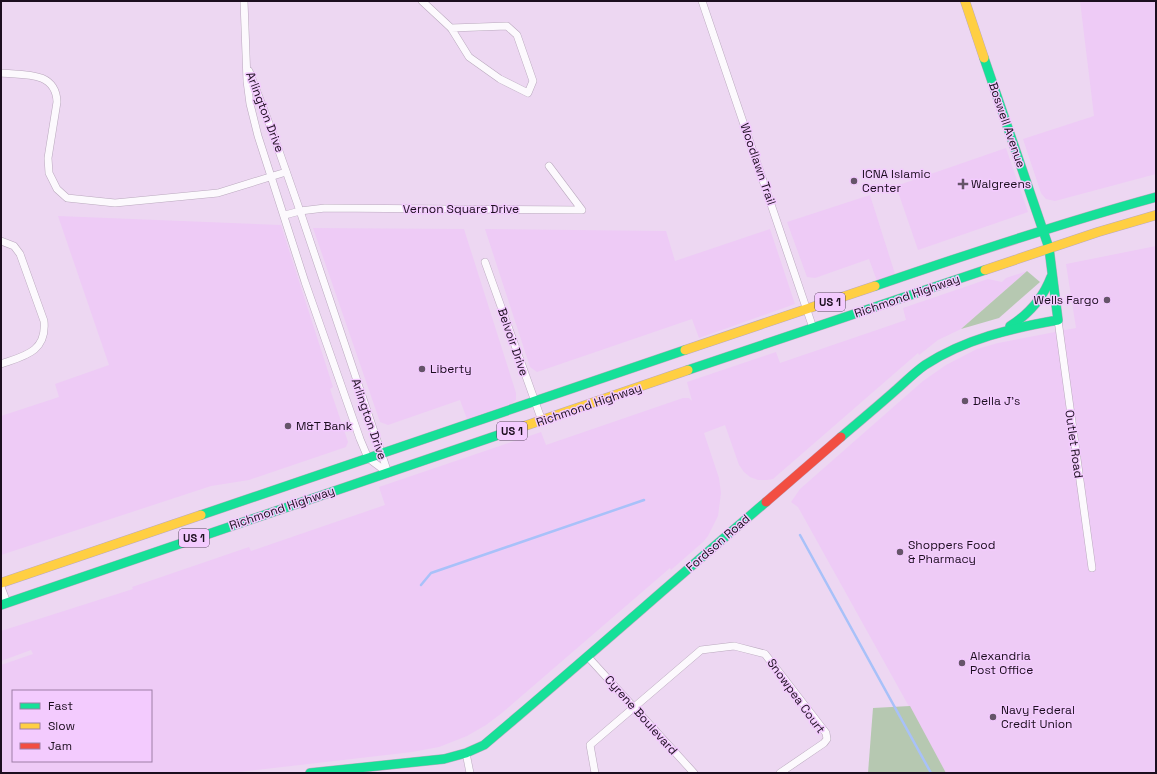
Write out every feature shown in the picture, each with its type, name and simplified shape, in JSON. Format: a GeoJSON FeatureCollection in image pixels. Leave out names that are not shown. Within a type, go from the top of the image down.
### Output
{"type":"FeatureCollection","features":[{"type":"Feature","properties":{"kind":"main road","name":"Boswell Avenue"},"geometry":{"type":"LineString","coordinates":[[965,1],[1049,248]]}},
{"type":"Feature","properties":{"kind":"main road","name":"Richmond Highway"},"geometry":{"type":"LineString","coordinates":[[1,583],[807,310],[985,248],[1156,197]]}},
{"type":"Feature","properties":{"kind":"main road","name":"Richmond Highway"},"geometry":{"type":"LineString","coordinates":[[4,604],[1049,248],[1156,215]]}},
{"type":"Feature","properties":{"kind":"main road"},"geometry":{"type":"LineString","coordinates":[[1130,222],[1156,222]]}},
{"type":"Feature","properties":{"kind":"main road"},"geometry":{"type":"LineString","coordinates":[[1049,248],[1058,320]]}},
{"type":"Feature","properties":{"kind":"main road"},"geometry":{"type":"LineString","coordinates":[[1004,330],[1020,321],[1031,309],[1049,285],[1052,273]]}},
{"type":"Feature","properties":{"kind":"main road","name":"Fordson Road"},"geometry":{"type":"LineString","coordinates":[[310,773],[432,761],[456,757],[484,745],[500,733],[631,618],[924,366],[959,346],[1004,330],[1058,320]]}},
{"type":"Feature","properties":{"kind":"street","name":"Arlington Drive"},"geometry":{"type":"LineString","coordinates":[[244,1],[246,63],[250,104],[258,136],[360,439],[368,458],[388,473]]}},
{"type":"Feature","properties":{"kind":"street"},"geometry":{"type":"LineString","coordinates":[[422,1],[451,28],[470,57],[500,78],[528,93],[533,81],[516,35],[507,26],[451,28]]}},
{"type":"Feature","properties":{"kind":"street","name":"Woodlawn Trail"},"geometry":{"type":"LineString","coordinates":[[702,1],[813,328]]}},
{"type":"Feature","properties":{"kind":"street","name":"Arlington Drive"},"geometry":{"type":"LineString","coordinates":[[246,63],[300,211],[388,473]]}},
{"type":"Feature","properties":{"kind":"street"},"geometry":{"type":"LineString","coordinates":[[1,73],[40,77],[48,81],[57,94],[48,158],[49,173],[57,189],[67,198],[115,203],[218,193],[286,172]]}},
{"type":"Feature","properties":{"kind":"street","name":"Vernon Square Drive"},"geometry":{"type":"LineString","coordinates":[[285,216],[300,211],[325,208],[582,210],[549,166]]}},
{"type":"Feature","properties":{"kind":"street"},"geometry":{"type":"LineString","coordinates":[[1,241],[14,246],[20,254],[44,321],[44,328],[42,341],[32,352],[26,356],[1,364]]}},
{"type":"Feature","properties":{"kind":"street","name":"Belvoir Drive"},"geometry":{"type":"LineString","coordinates":[[485,262],[542,421]]}},
{"type":"Feature","properties":{"kind":"street","name":"Outlet Road"},"geometry":{"type":"LineString","coordinates":[[1058,320],[1092,568]]}},
{"type":"Feature","properties":{"kind":"street"},"geometry":{"type":"LineString","coordinates":[[1,587],[4,604]]}},
{"type":"Feature","properties":{"kind":"street","name":"Snowpea Court"},"geometry":{"type":"LineString","coordinates":[[634,708],[701,650],[734,646],[766,654],[826,733],[827,739],[824,743],[780,773]]}},
{"type":"Feature","properties":{"kind":"street","name":"Cyrene Boulevard"},"geometry":{"type":"LineString","coordinates":[[588,657],[694,773]]}},
{"type":"Feature","properties":{"kind":"street"},"geometry":{"type":"LineString","coordinates":[[595,773],[590,745],[634,708]]}},
{"type":"Feature","properties":{"kind":"street"},"geometry":{"type":"LineString","coordinates":[[466,753],[470,773]]}},
{"type":"Feature","properties":{"kind":"shaded area"},"geometry":{"type":"Polygon","coordinates":[[[1080,1],[1156,1],[1156,174],[1055,201],[1046,199],[1041,193],[1023,139],[1094,116],[1080,1]]]}},
{"type":"Feature","properties":{"kind":"shaded area"},"geometry":{"type":"Polygon","coordinates":[[[1006,148],[1028,212],[918,250],[896,186],[1006,148]]]}},
{"type":"Feature","properties":{"kind":"shaded area"},"geometry":{"type":"Polygon","coordinates":[[[870,195],[895,274],[877,281],[869,259],[815,278],[807,277],[787,222],[870,195]]]}},
{"type":"Feature","properties":{"kind":"shaded area"},"geometry":{"type":"Polygon","coordinates":[[[58,216],[281,225],[333,387],[330,389],[348,442],[346,447],[249,480],[211,486],[1,555],[1,416],[59,397],[55,384],[109,365],[58,216]]]}},
{"type":"Feature","properties":{"kind":"shaded area"},"geometry":{"type":"Polygon","coordinates":[[[313,228],[464,229],[516,393],[516,400],[511,404],[467,419],[460,400],[388,425],[380,422],[313,228]]]}},
{"type":"Feature","properties":{"kind":"shaded area"},"geometry":{"type":"Polygon","coordinates":[[[485,229],[666,231],[675,261],[770,229],[795,304],[699,338],[692,319],[537,372],[530,367],[485,229]]]}},
{"type":"Feature","properties":{"kind":"shaded area"},"geometry":{"type":"Polygon","coordinates":[[[1156,246],[1156,773],[946,773],[798,507],[791,502],[800,489],[923,381],[946,365],[977,349],[998,343],[1076,328],[1066,264],[1156,246]]]}},
{"type":"Feature","properties":{"kind":"shaded area"},"geometry":{"type":"Polygon","coordinates":[[[1027,271],[961,329],[938,340],[919,355],[918,353],[773,479],[758,480],[750,477],[744,472],[739,465],[725,425],[704,433],[719,478],[721,493],[718,516],[708,536],[671,570],[670,568],[502,713],[486,725],[467,736],[439,747],[412,752],[231,773],[1,773],[1,665],[33,654],[31,650],[1,661],[1,631],[133,589],[132,587],[249,547],[251,551],[385,505],[379,487],[541,432],[546,445],[683,398],[689,398],[692,401],[687,382],[776,352],[780,363],[906,320],[903,308],[988,279],[1002,282],[1006,278],[1027,271]]]}},
{"type":"Feature","properties":{"kind":"green space"},"geometry":{"type":"Polygon","coordinates":[[[1027,271],[1040,282],[999,318],[961,329],[1027,271]]]}},
{"type":"Feature","properties":{"kind":"green space"},"geometry":{"type":"Polygon","coordinates":[[[910,706],[946,773],[868,773],[873,708],[910,706]]]}},
{"type":"Feature","properties":{"kind":"waterway"},"geometry":{"type":"LineString","coordinates":[[421,585],[431,573],[644,500]]}},
{"type":"Feature","properties":{"kind":"waterway"},"geometry":{"type":"LineString","coordinates":[[800,535],[931,773]]}},
{"type":"Feature","properties":{"kind":"traffic: fast"},"geometry":{"type":"LineString","coordinates":[[841,437],[925,365],[940,356],[973,341],[989,336],[1058,320],[1049,248],[984,58]]}},
{"type":"Feature","properties":{"kind":"traffic: fast"},"geometry":{"type":"LineString","coordinates":[[875,286],[1015,239],[1156,197]]}},
{"type":"Feature","properties":{"kind":"traffic: fast"},"geometry":{"type":"LineString","coordinates":[[688,370],[985,270]]}},
{"type":"Feature","properties":{"kind":"traffic: fast"},"geometry":{"type":"LineString","coordinates":[[1010,326],[1035,305],[1040,299],[1051,277]]}},
{"type":"Feature","properties":{"kind":"traffic: fast"},"geometry":{"type":"LineString","coordinates":[[201,515],[685,350]]}},
{"type":"Feature","properties":{"kind":"traffic: fast"},"geometry":{"type":"LineString","coordinates":[[1,605],[510,431]]}},
{"type":"Feature","properties":{"kind":"traffic: fast"},"geometry":{"type":"LineString","coordinates":[[310,773],[444,759],[466,753],[484,745],[766,502]]}},
{"type":"Feature","properties":{"kind":"traffic: slow"},"geometry":{"type":"LineString","coordinates":[[965,1],[984,58]]}},
{"type":"Feature","properties":{"kind":"traffic: slow"},"geometry":{"type":"LineString","coordinates":[[985,270],[1098,232],[1156,215]]}},
{"type":"Feature","properties":{"kind":"traffic: slow"},"geometry":{"type":"LineString","coordinates":[[685,350],[875,286]]}},
{"type":"Feature","properties":{"kind":"traffic: slow"},"geometry":{"type":"LineString","coordinates":[[510,431],[688,370]]}},
{"type":"Feature","properties":{"kind":"traffic: slow"},"geometry":{"type":"LineString","coordinates":[[1,583],[201,515]]}},
{"type":"Feature","properties":{"kind":"traffic: jam"},"geometry":{"type":"LineString","coordinates":[[766,502],[841,437]]}},
{"type":"Feature","properties":{"kind":"place","name":"ICNA Islamic Center"},"geometry":{"type":"Point","coordinates":[854,181]}},
{"type":"Feature","properties":{"kind":"place","name":"Walgreens"},"geometry":{"type":"Point","coordinates":[963,184]}},
{"type":"Feature","properties":{"kind":"place","name":"Wells Fargo"},"geometry":{"type":"Point","coordinates":[1107,300]}},
{"type":"Feature","properties":{"kind":"place","name":"Liberty"},"geometry":{"type":"Point","coordinates":[422,369]}},
{"type":"Feature","properties":{"kind":"place","name":"Della J's"},"geometry":{"type":"Point","coordinates":[965,401]}},
{"type":"Feature","properties":{"kind":"place","name":"M&T Bank"},"geometry":{"type":"Point","coordinates":[288,426]}},
{"type":"Feature","properties":{"kind":"place","name":"Shoppers Food & Pharmacy"},"geometry":{"type":"Point","coordinates":[900,552]}},
{"type":"Feature","properties":{"kind":"place","name":"Alexandria Post Office"},"geometry":{"type":"Point","coordinates":[962,663]}},
{"type":"Feature","properties":{"kind":"place","name":"Navy Federal Credit Union"},"geometry":{"type":"Point","coordinates":[993,717]}}]}
